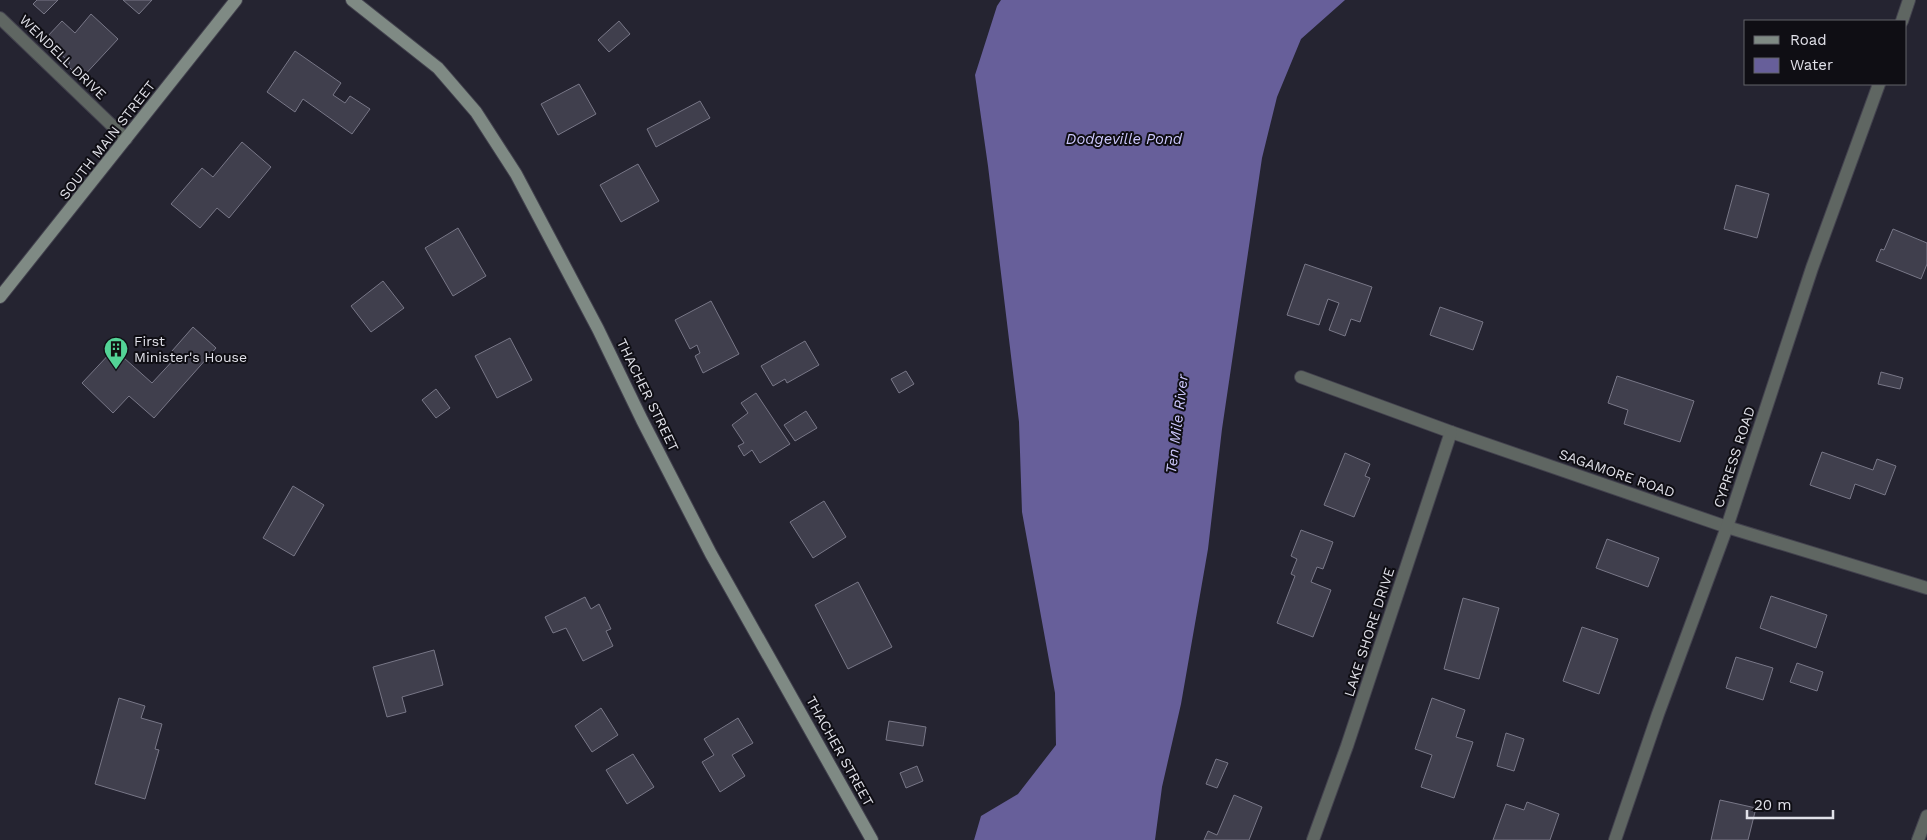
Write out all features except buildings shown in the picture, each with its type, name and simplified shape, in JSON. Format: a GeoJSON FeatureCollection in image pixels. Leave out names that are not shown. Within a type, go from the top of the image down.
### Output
{"type":"FeatureCollection","features":[{"type":"Feature","properties":{"kind":"main road","name":"SOUTH MAIN STREET"},"geometry":{"type":"LineString","coordinates":[[0,297],[236,0]]}},
{"type":"Feature","properties":{"kind":"main road","name":"THACHER STREET"},"geometry":{"type":"LineString","coordinates":[[352,0],[438,68],[476,112],[516,174],[598,329],[642,420],[711,554],[872,840]]}},
{"type":"Feature","properties":{"kind":"street"},"geometry":{"type":"LineString","coordinates":[[1902,20],[1909,0]]}},
{"type":"Feature","properties":{"kind":"street","name":"WENDELL DRIVE"},"geometry":{"type":"LineString","coordinates":[[0,18],[126,139]]}},
{"type":"Feature","properties":{"kind":"street","name":"CYPRESS ROAD"},"geometry":{"type":"LineString","coordinates":[[1615,840],[1658,714],[1726,527],[1812,268],[1879,85]]}},
{"type":"Feature","properties":{"kind":"street","name":"SAGAMORE ROAD"},"geometry":{"type":"LineString","coordinates":[[1301,377],[1451,432],[1726,527],[1927,588]]}},
{"type":"Feature","properties":{"kind":"street","name":"LAKE SHORE DRIVE"},"geometry":{"type":"LineString","coordinates":[[1313,840],[1347,746],[1451,432]]}},
{"type":"Feature","properties":{"kind":"street"},"geometry":{"type":"LineString","coordinates":[[1918,840],[1927,816]]}},
{"type":"Feature","properties":{"kind":"water","name":"Dodgeville Pond"},"geometry":{"type":"Polygon","coordinates":[[[1001,0],[1345,0],[1301,39],[1277,97],[1262,158],[1222,429],[1208,549],[1181,704],[1162,787],[1155,840],[974,840],[981,816],[1018,794],[1056,745],[1055,693],[1022,512],[1019,422],[975,75],[997,6],[1001,0]]]}},
{"type":"Feature","properties":{"kind":"place","name":"First Minister's House"},"geometry":{"type":"Point","coordinates":[116,370]}},
{"type":"Feature","properties":{"kind":"water label","name":"Ten Mile River"},"geometry":{"type":"Point","coordinates":[1177,424]}}]}
